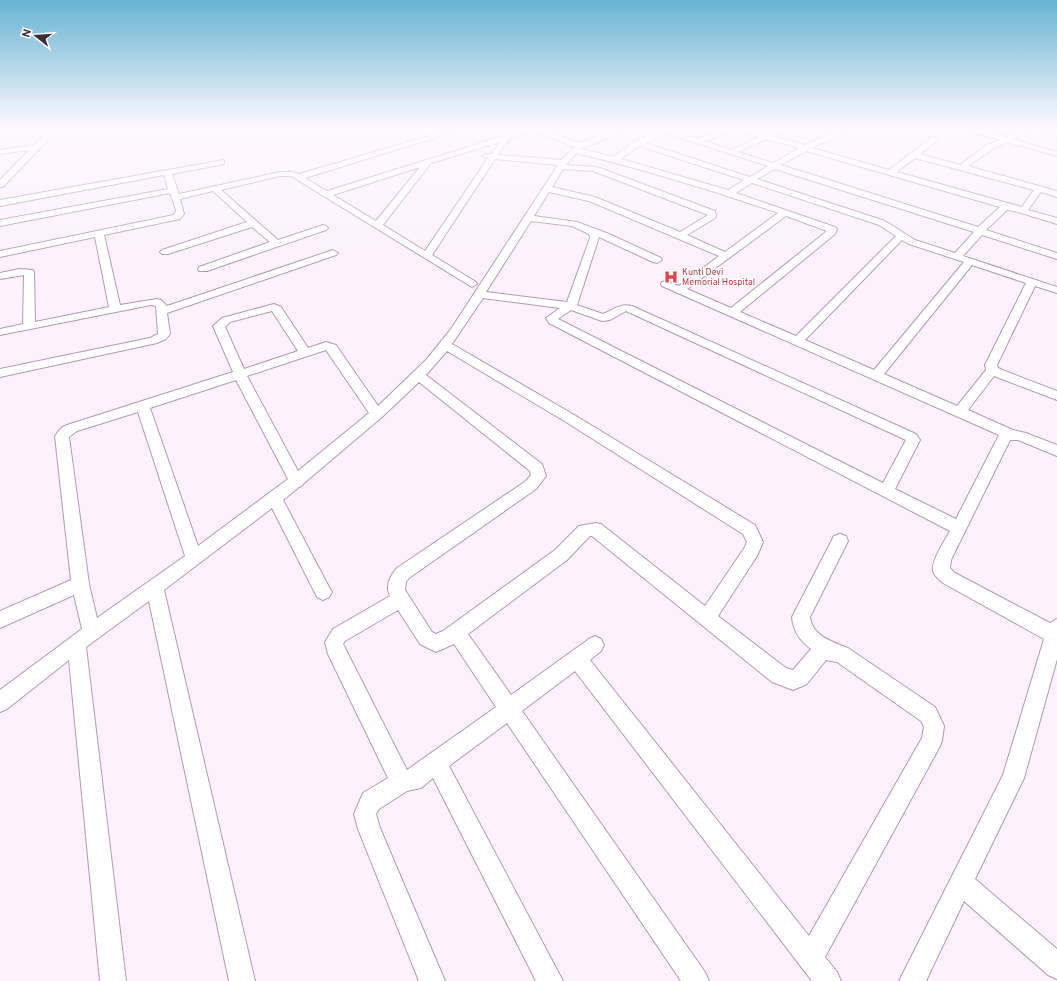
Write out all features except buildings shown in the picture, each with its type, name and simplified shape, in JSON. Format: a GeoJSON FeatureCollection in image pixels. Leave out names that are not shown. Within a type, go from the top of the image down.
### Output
{"type":"FeatureCollection","features":[{"type":"Feature","properties":{"kind":"street"},"geometry":{"type":"LineString","coordinates":[[0,185],[10,175]]}},
{"type":"Feature","properties":{"kind":"street"},"geometry":{"type":"LineString","coordinates":[[0,203],[152,175]]}},
{"type":"Feature","properties":{"kind":"street"},"geometry":{"type":"LineString","coordinates":[[0,254],[177,217],[180,214],[168,175]]}},
{"type":"Feature","properties":{"kind":"street"},"geometry":{"type":"LineString","coordinates":[[0,223],[175,194],[215,189],[278,175]]}},
{"type":"Feature","properties":{"kind":"street"},"geometry":{"type":"LineString","coordinates":[[295,175],[427,255],[476,289],[570,306],[602,318],[606,318],[622,308],[628,308],[911,437],[913,440],[912,444],[886,492]]}},
{"type":"Feature","properties":{"kind":"street"},"geometry":{"type":"LineString","coordinates":[[299,177],[306,175]]}},
{"type":"Feature","properties":{"kind":"street"},"geometry":{"type":"LineString","coordinates":[[326,194],[386,175]]}},
{"type":"Feature","properties":{"kind":"street"},"geometry":{"type":"LineString","coordinates":[[378,225],[418,175]]}},
{"type":"Feature","properties":{"kind":"street"},"geometry":{"type":"LineString","coordinates":[[427,255],[481,175]]}},
{"type":"Feature","properties":{"kind":"street"},"geometry":{"type":"LineString","coordinates":[[0,702],[84,638],[297,482],[419,376],[446,345],[476,289],[528,218],[556,175]]}},
{"type":"Feature","properties":{"kind":"street"},"geometry":{"type":"LineString","coordinates":[[610,175],[712,213],[712,216],[684,233],[682,236]]}},
{"type":"Feature","properties":{"kind":"street"},"geometry":{"type":"LineString","coordinates":[[668,175],[728,193],[832,229],[832,232],[732,312]]}},
{"type":"Feature","properties":{"kind":"street"},"geometry":{"type":"LineString","coordinates":[[735,175],[882,223],[900,236],[912,242],[1057,290]]}},
{"type":"Feature","properties":{"kind":"street"},"geometry":{"type":"LineString","coordinates":[[728,193],[760,175]]}},
{"type":"Feature","properties":{"kind":"street"},"geometry":{"type":"LineString","coordinates":[[801,175],[1057,256]]}},
{"type":"Feature","properties":{"kind":"street"},"geometry":{"type":"LineString","coordinates":[[896,175],[1057,221]]}},
{"type":"Feature","properties":{"kind":"street"},"geometry":{"type":"LineString","coordinates":[[987,175],[1057,194]]}},
{"type":"Feature","properties":{"kind":"street"},"geometry":{"type":"LineString","coordinates":[[215,189],[277,243]]}},
{"type":"Feature","properties":{"kind":"street"},"geometry":{"type":"LineString","coordinates":[[547,189],[592,199],[726,256]]}},
{"type":"Feature","properties":{"kind":"street"},"geometry":{"type":"LineString","coordinates":[[1022,211],[1039,189]]}},
{"type":"Feature","properties":{"kind":"street"},"geometry":{"type":"LineString","coordinates":[[956,257],[1003,208],[1009,207]]}},
{"type":"Feature","properties":{"kind":"street"},"geometry":{"type":"LineString","coordinates":[[680,290],[784,213]]}},
{"type":"Feature","properties":{"kind":"street"},"geometry":{"type":"LineString","coordinates":[[528,218],[574,224],[606,236],[657,260]]}},
{"type":"Feature","properties":{"kind":"street"},"geometry":{"type":"LineString","coordinates":[[165,252],[255,223]]}},
{"type":"Feature","properties":{"kind":"street"},"geometry":{"type":"LineString","coordinates":[[203,269],[323,228]]}},
{"type":"Feature","properties":{"kind":"street"},"geometry":{"type":"LineString","coordinates":[[593,232],[594,238],[570,306],[555,315],[552,320],[959,528]]}},
{"type":"Feature","properties":{"kind":"street"},"geometry":{"type":"LineString","coordinates":[[99,234],[116,308]]}},
{"type":"Feature","properties":{"kind":"street"},"geometry":{"type":"LineString","coordinates":[[798,341],[900,236]]}},
{"type":"Feature","properties":{"kind":"street"},"geometry":{"type":"LineString","coordinates":[[162,311],[333,254]]}},
{"type":"Feature","properties":{"kind":"street"},"geometry":{"type":"LineString","coordinates":[[877,375],[970,261]]}},
{"type":"Feature","properties":{"kind":"street"},"geometry":{"type":"LineString","coordinates":[[0,276],[18,272],[29,272],[29,326]]}},
{"type":"Feature","properties":{"kind":"street"},"geometry":{"type":"LineString","coordinates":[[960,411],[992,370],[991,365],[1032,282]]}},
{"type":"Feature","properties":{"kind":"street"},"geometry":{"type":"LineString","coordinates":[[666,284],[1010,434],[1021,436],[1057,451]]}},
{"type":"Feature","properties":{"kind":"street"},"geometry":{"type":"LineString","coordinates":[[0,332],[144,302],[157,302],[161,305],[164,334],[162,337],[153,341],[0,373]]}},
{"type":"Feature","properties":{"kind":"street"},"geometry":{"type":"LineString","coordinates":[[297,482],[240,375],[219,326],[226,320],[274,307],[277,309],[305,352]]}},
{"type":"Feature","properties":{"kind":"street"},"geometry":{"type":"LineString","coordinates":[[446,345],[571,418],[749,530],[755,542],[751,551],[707,618]]}},
{"type":"Feature","properties":{"kind":"street"},"geometry":{"type":"LineString","coordinates":[[113,981],[80,584],[62,436],[66,431],[72,428],[326,346],[332,348],[377,414]]}},
{"type":"Feature","properties":{"kind":"street"},"geometry":{"type":"LineString","coordinates":[[992,370],[1057,396]]}},
{"type":"Feature","properties":{"kind":"street"},"geometry":{"type":"LineString","coordinates":[[419,376],[537,468],[539,476],[532,484],[403,573],[398,580],[396,591],[426,638],[436,643],[449,638],[561,555],[586,531],[595,529],[780,675],[793,680],[800,677],[821,652],[840,654],[928,714],[934,726],[932,741],[810,960]]}},
{"type":"Feature","properties":{"kind":"street"},"geometry":{"type":"LineString","coordinates":[[143,406],[194,558]]}},
{"type":"Feature","properties":{"kind":"street"},"geometry":{"type":"LineString","coordinates":[[912,981],[1013,778],[1056,633],[949,578],[941,570],[959,528],[1005,437],[1010,434]]}},
{"type":"Feature","properties":{"kind":"street"},"geometry":{"type":"LineString","coordinates":[[275,499],[323,592]]}},
{"type":"Feature","properties":{"kind":"street"},"geometry":{"type":"LineString","coordinates":[[831,652],[806,634],[801,626],[801,617],[840,541]]}},
{"type":"Feature","properties":{"kind":"street"},"geometry":{"type":"LineString","coordinates":[[0,620],[80,584]]}},
{"type":"Feature","properties":{"kind":"street"},"geometry":{"type":"LineString","coordinates":[[154,587],[242,981]]}},
{"type":"Feature","properties":{"kind":"street"},"geometry":{"type":"LineString","coordinates":[[401,599],[339,635],[334,642],[335,648],[398,777],[404,781]]}},
{"type":"Feature","properties":{"kind":"street"},"geometry":{"type":"LineString","coordinates":[[456,632],[510,708],[696,981]]}},
{"type":"Feature","properties":{"kind":"street"},"geometry":{"type":"LineString","coordinates":[[432,981],[369,829],[365,814],[371,801],[404,781],[413,780],[595,645]]}},
{"type":"Feature","properties":{"kind":"street"},"geometry":{"type":"LineString","coordinates":[[577,658],[810,960],[828,981]]}},
{"type":"Feature","properties":{"kind":"street"},"geometry":{"type":"LineString","coordinates":[[436,763],[550,981]]}},
{"type":"Feature","properties":{"kind":"street"},"geometry":{"type":"LineString","coordinates":[[961,883],[1057,966]]}},
{"type":"Feature","properties":{"kind":"place","name":"Kunti Devi Memorial Hospital"},"geometry":{"type":"Point","coordinates":[671,277]}}]}
